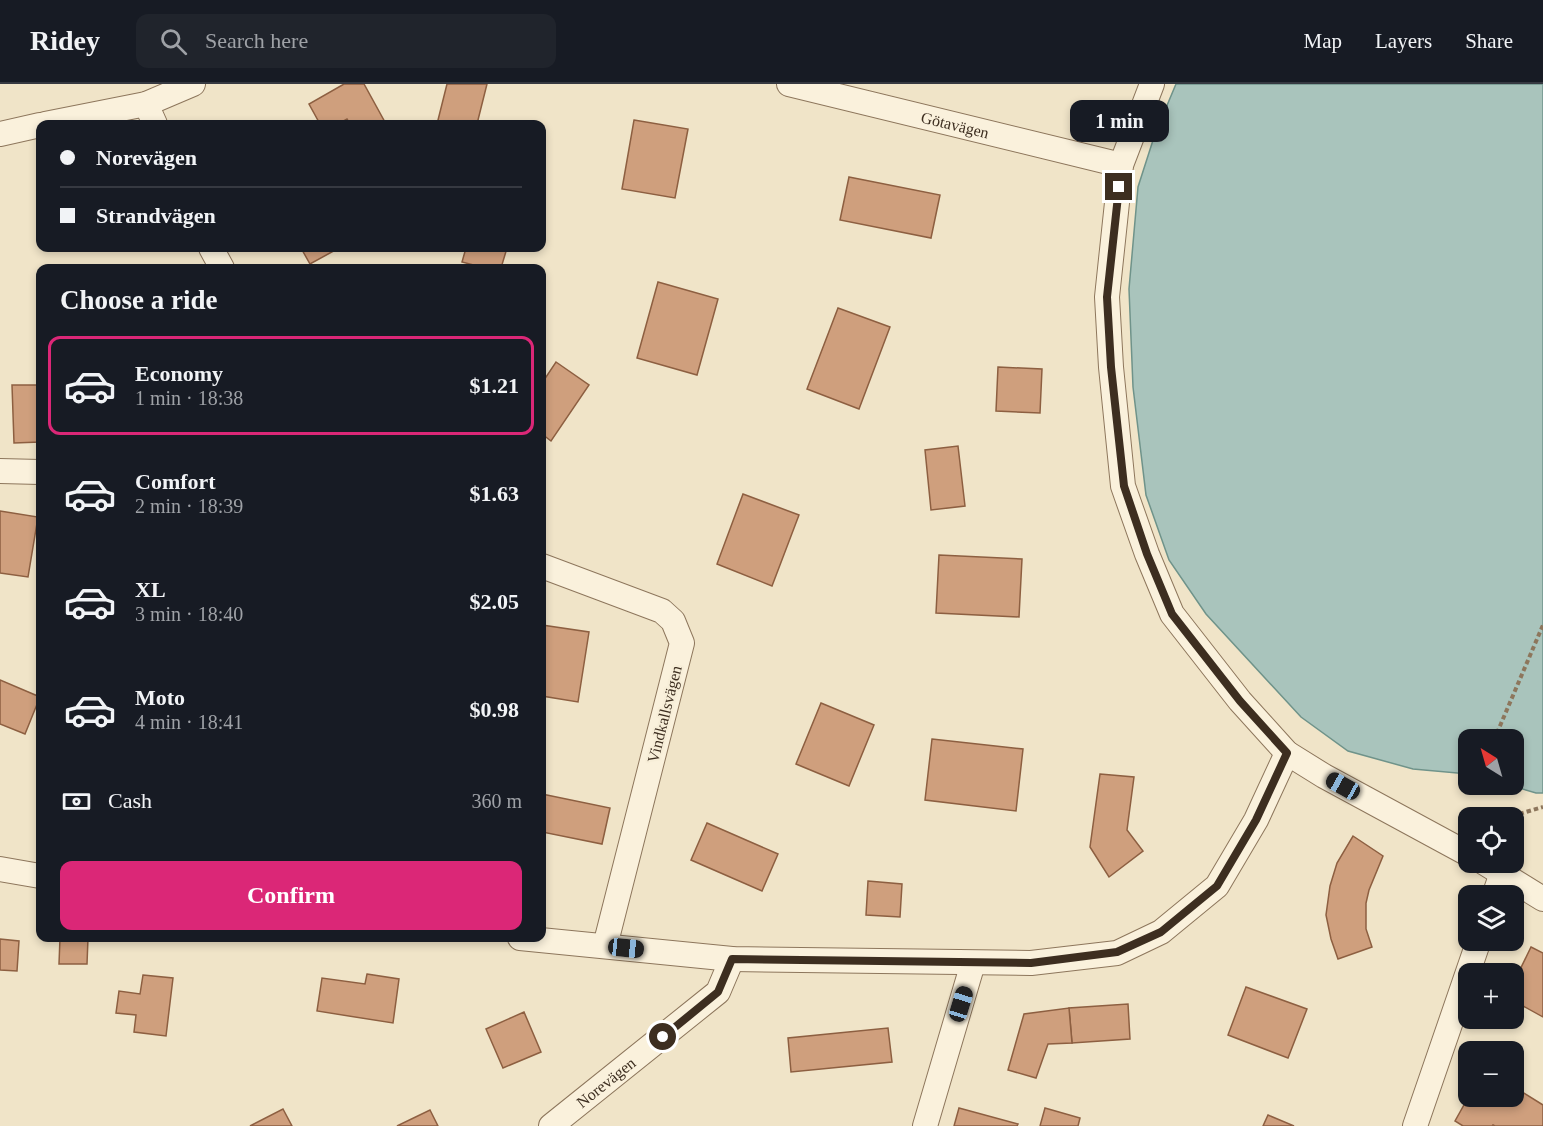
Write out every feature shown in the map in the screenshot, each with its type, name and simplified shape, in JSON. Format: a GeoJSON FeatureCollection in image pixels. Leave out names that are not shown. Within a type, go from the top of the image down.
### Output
{"type":"FeatureCollection","features":[{"type":"Feature","properties":{"kind":"street"},"geometry":{"type":"LineString","coordinates":[[87,120],[151,114],[193,84]]}},
{"type":"Feature","properties":{"kind":"street","name":"Götavägen"},"geometry":{"type":"LineString","coordinates":[[789,84],[1121,165]]}},
{"type":"Feature","properties":{"kind":"street"},"geometry":{"type":"LineString","coordinates":[[1152,84],[1121,165],[1107,297],[1111,367],[1124,486],[1147,554],[1172,614],[1240,701],[1287,753],[1324,776],[1458,849]]}},
{"type":"Feature","properties":{"kind":"street"},"geometry":{"type":"LineString","coordinates":[[0,134],[36,126]]}},
{"type":"Feature","properties":{"kind":"street"},"geometry":{"type":"LineString","coordinates":[[0,471],[36,472]]}},
{"type":"Feature","properties":{"kind":"street","name":"Vindkallsvägen"},"geometry":{"type":"LineString","coordinates":[[546,568],[662,611],[673,621],[682,643],[605,946]]}},
{"type":"Feature","properties":{"kind":"street"},"geometry":{"type":"LineString","coordinates":[[546,940],[732,959],[1031,963],[1117,952],[1161,932],[1217,886],[1256,820],[1287,753]]}},
{"type":"Feature","properties":{"kind":"street"},"geometry":{"type":"LineString","coordinates":[[0,869],[36,875]]}},
{"type":"Feature","properties":{"kind":"street"},"geometry":{"type":"LineString","coordinates":[[1493,877],[1543,899]]}},
{"type":"Feature","properties":{"kind":"street"},"geometry":{"type":"LineString","coordinates":[[1415,1126],[1475,951]]}},
{"type":"Feature","properties":{"kind":"street","name":"Norevägen"},"geometry":{"type":"LineString","coordinates":[[551,1126],[718,992],[732,959]]}},
{"type":"Feature","properties":{"kind":"street"},"geometry":{"type":"LineString","coordinates":[[925,1126],[974,963]]}},
{"type":"Feature","properties":{"kind":"path"},"geometry":{"type":"LineString","coordinates":[[1499,729],[1543,625]]}},
{"type":"Feature","properties":{"kind":"path"},"geometry":{"type":"LineString","coordinates":[[1524,812],[1543,807]]}},
{"type":"Feature","properties":{"kind":"water"},"geometry":{"type":"Polygon","coordinates":[[[1176,84],[1543,84],[1543,793],[1524,789],[1524,729],[1458,729],[1458,773],[1413,769],[1348,751],[1301,717],[1206,614],[1169,560],[1146,495],[1133,387],[1129,289],[1138,187],[1155,134],[1176,84]]]}},
{"type":"Feature","properties":{"kind":"building"},"geometry":{"type":"Polygon","coordinates":[[[344,84],[364,84],[384,120],[318,120],[309,104],[344,84]]]}},
{"type":"Feature","properties":{"kind":"building"},"geometry":{"type":"Polygon","coordinates":[[[447,84],[487,84],[478,120],[438,120],[447,84]]]}},
{"type":"Feature","properties":{"kind":"building"},"geometry":{"type":"Polygon","coordinates":[[[634,120],[688,129],[675,198],[622,189],[634,120]]]}},
{"type":"Feature","properties":{"kind":"building"},"geometry":{"type":"Polygon","coordinates":[[[849,177],[940,195],[931,238],[840,220],[849,177]]]}},
{"type":"Feature","properties":{"kind":"building"},"geometry":{"type":"Polygon","coordinates":[[[303,252],[332,252],[310,264],[303,252]]]}},
{"type":"Feature","properties":{"kind":"building"},"geometry":{"type":"Polygon","coordinates":[[[465,252],[506,252],[502,264],[462,262],[465,252]]]}},
{"type":"Feature","properties":{"kind":"building"},"geometry":{"type":"Polygon","coordinates":[[[658,282],[718,299],[697,375],[637,358],[658,282]]]}},
{"type":"Feature","properties":{"kind":"building"},"geometry":{"type":"Polygon","coordinates":[[[838,308],[890,327],[859,409],[807,389],[838,308]]]}},
{"type":"Feature","properties":{"kind":"building"},"geometry":{"type":"Polygon","coordinates":[[[556,362],[589,385],[551,441],[546,437],[546,377],[556,362]]]}},
{"type":"Feature","properties":{"kind":"building"},"geometry":{"type":"Polygon","coordinates":[[[998,367],[1042,369],[1040,413],[996,411],[998,367]]]}},
{"type":"Feature","properties":{"kind":"building"},"geometry":{"type":"Polygon","coordinates":[[[12,385],[36,385],[36,442],[14,443],[12,385]]]}},
{"type":"Feature","properties":{"kind":"building"},"geometry":{"type":"Polygon","coordinates":[[[958,446],[965,506],[931,510],[925,450],[958,446]]]}},
{"type":"Feature","properties":{"kind":"building"},"geometry":{"type":"Polygon","coordinates":[[[743,494],[799,515],[772,586],[717,564],[743,494]]]}},
{"type":"Feature","properties":{"kind":"building"},"geometry":{"type":"Polygon","coordinates":[[[0,511],[36,517],[28,577],[0,573],[0,511]]]}},
{"type":"Feature","properties":{"kind":"building"},"geometry":{"type":"Polygon","coordinates":[[[939,555],[1022,559],[1019,617],[936,613],[939,555]]]}},
{"type":"Feature","properties":{"kind":"building"},"geometry":{"type":"Polygon","coordinates":[[[546,626],[589,632],[578,702],[546,697],[546,626]]]}},
{"type":"Feature","properties":{"kind":"building"},"geometry":{"type":"Polygon","coordinates":[[[0,680],[36,695],[36,707],[25,734],[0,724],[0,680]]]}},
{"type":"Feature","properties":{"kind":"building"},"geometry":{"type":"Polygon","coordinates":[[[821,703],[874,725],[849,786],[796,764],[821,703]]]}},
{"type":"Feature","properties":{"kind":"building"},"geometry":{"type":"Polygon","coordinates":[[[932,739],[1023,749],[1016,811],[925,800],[932,739]]]}},
{"type":"Feature","properties":{"kind":"building"},"geometry":{"type":"Polygon","coordinates":[[[1100,774],[1134,777],[1127,830],[1143,851],[1109,877],[1090,847],[1100,774]]]}},
{"type":"Feature","properties":{"kind":"building"},"geometry":{"type":"Polygon","coordinates":[[[546,795],[610,808],[602,844],[546,833],[546,795]]]}},
{"type":"Feature","properties":{"kind":"building"},"geometry":{"type":"Polygon","coordinates":[[[707,823],[778,854],[762,891],[691,860],[707,823]]]}},
{"type":"Feature","properties":{"kind":"building"},"geometry":{"type":"Polygon","coordinates":[[[1353,836],[1383,856],[1366,903],[1366,929],[1372,947],[1338,959],[1326,915],[1330,886],[1337,863],[1353,836]]]}},
{"type":"Feature","properties":{"kind":"building"},"geometry":{"type":"Polygon","coordinates":[[[868,881],[902,884],[900,917],[866,915],[868,881]]]}},
{"type":"Feature","properties":{"kind":"building"},"geometry":{"type":"Polygon","coordinates":[[[0,939],[19,941],[17,971],[0,970],[0,939]]]}},
{"type":"Feature","properties":{"kind":"building"},"geometry":{"type":"Polygon","coordinates":[[[60,942],[88,942],[87,964],[59,964],[60,942]]]}},
{"type":"Feature","properties":{"kind":"building"},"geometry":{"type":"Polygon","coordinates":[[[1531,947],[1543,953],[1543,1017],[1524,1007],[1523,963],[1531,947]]]}},
{"type":"Feature","properties":{"kind":"building"},"geometry":{"type":"Polygon","coordinates":[[[367,974],[399,979],[393,1023],[317,1011],[322,978],[365,984],[367,974]]]}},
{"type":"Feature","properties":{"kind":"building"},"geometry":{"type":"Polygon","coordinates":[[[143,975],[173,978],[166,1036],[134,1032],[136,1015],[116,1013],[119,991],[140,994],[143,975]]]}},
{"type":"Feature","properties":{"kind":"building"},"geometry":{"type":"Polygon","coordinates":[[[1246,987],[1307,1009],[1288,1058],[1228,1035],[1246,987]]]}},
{"type":"Feature","properties":{"kind":"building"},"geometry":{"type":"Polygon","coordinates":[[[1128,1004],[1130,1039],[1072,1043],[1069,1008],[1128,1004]]]}},
{"type":"Feature","properties":{"kind":"building"},"geometry":{"type":"Polygon","coordinates":[[[1069,1008],[1072,1043],[1048,1044],[1036,1078],[1008,1070],[1024,1014],[1069,1008]]]}},
{"type":"Feature","properties":{"kind":"building"},"geometry":{"type":"Polygon","coordinates":[[[524,1012],[541,1052],[503,1068],[486,1029],[524,1012]]]}},
{"type":"Feature","properties":{"kind":"building"},"geometry":{"type":"Polygon","coordinates":[[[888,1028],[892,1062],[791,1072],[788,1038],[888,1028]]]}},
{"type":"Feature","properties":{"kind":"building"},"geometry":{"type":"Polygon","coordinates":[[[1524,1093],[1543,1105],[1543,1126],[1463,1126],[1455,1121],[1463,1107],[1524,1107],[1524,1093]]]}},
{"type":"Feature","properties":{"kind":"building"},"geometry":{"type":"Polygon","coordinates":[[[959,1108],[1018,1124],[1017,1126],[954,1126],[959,1108]]]}},
{"type":"Feature","properties":{"kind":"building"},"geometry":{"type":"Polygon","coordinates":[[[1045,1108],[1080,1118],[1078,1126],[1040,1126],[1045,1108]]]}},
{"type":"Feature","properties":{"kind":"building"},"geometry":{"type":"Polygon","coordinates":[[[283,1109],[292,1126],[250,1126],[283,1109]]]}},
{"type":"Feature","properties":{"kind":"building"},"geometry":{"type":"Polygon","coordinates":[[[430,1110],[438,1126],[397,1126],[430,1110]]]}},
{"type":"Feature","properties":{"kind":"building"},"geometry":{"type":"Polygon","coordinates":[[[1268,1115],[1294,1126],[1263,1126],[1268,1115]]]}},
{"type":"Feature","properties":{"kind":"route"},"geometry":{"type":"LineString","coordinates":[[663,1037],[718,992],[732,959],[1031,963],[1117,952],[1161,932],[1217,886],[1256,820],[1287,753],[1240,701],[1172,614],[1147,554],[1124,486],[1111,367],[1107,297],[1119,187]]}}]}
